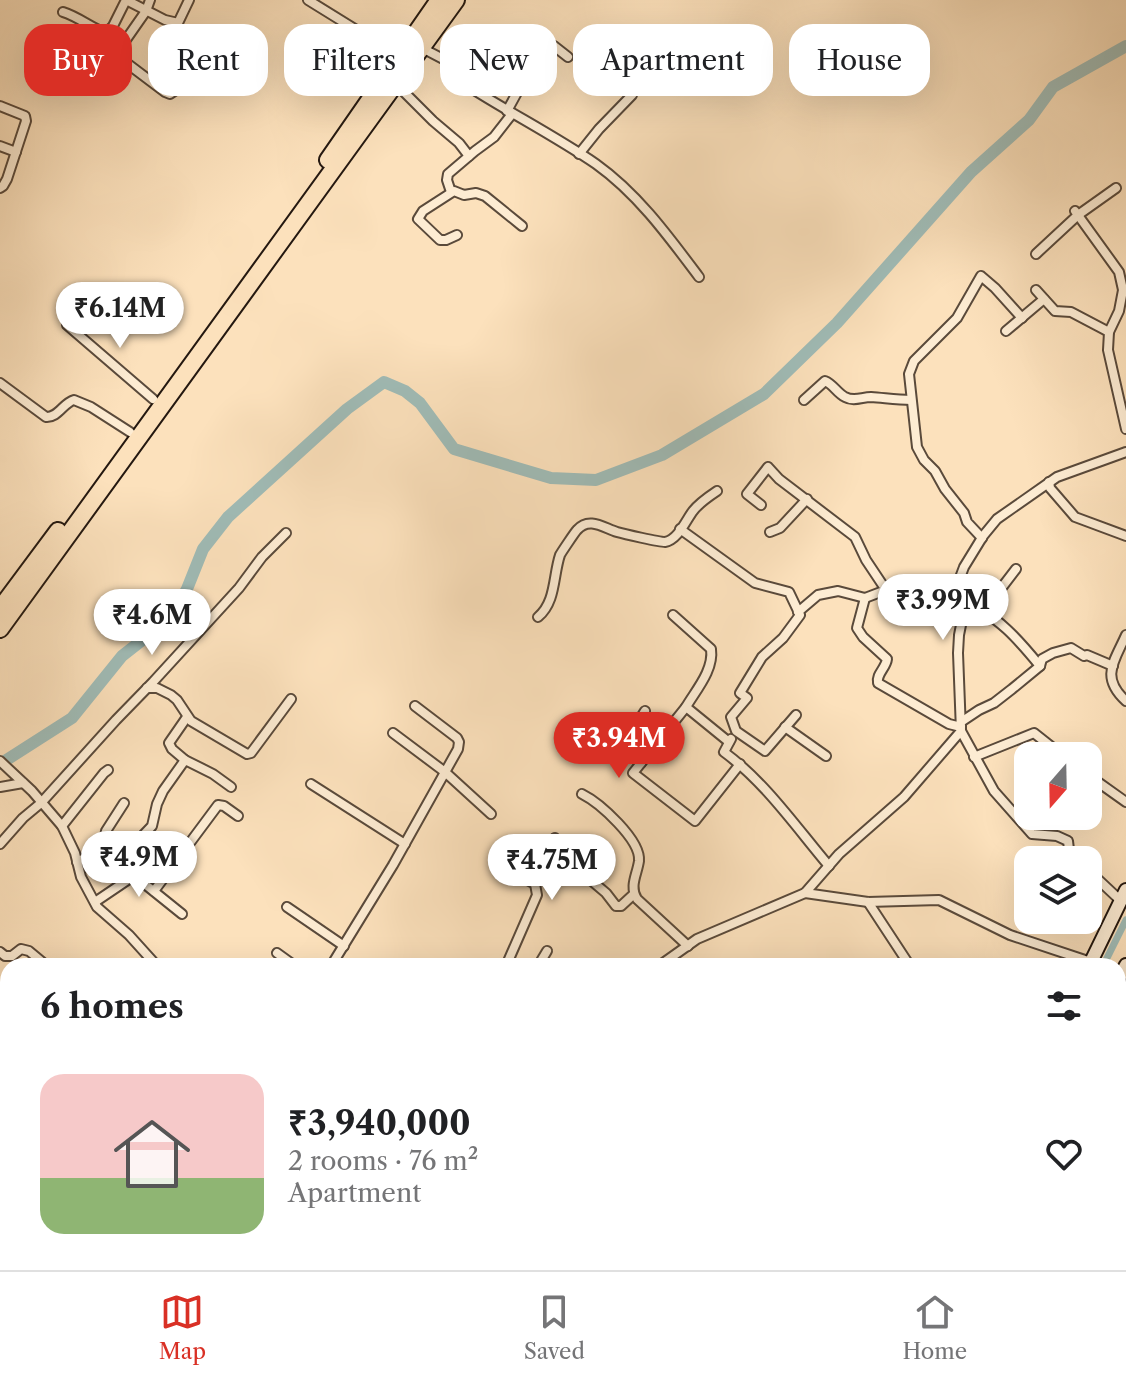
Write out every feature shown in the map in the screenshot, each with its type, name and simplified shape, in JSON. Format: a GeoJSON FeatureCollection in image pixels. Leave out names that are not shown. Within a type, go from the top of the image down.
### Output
{"type":"FeatureCollection","features":[{"type":"Feature","properties":{"kind":"highway"},"geometry":{"type":"LineString","coordinates":[[423,24],[439,0]]}},
{"type":"Feature","properties":{"kind":"highway"},"geometry":{"type":"LineString","coordinates":[[424,45],[456,0]]}},
{"type":"Feature","properties":{"kind":"highway"},"geometry":{"type":"LineString","coordinates":[[0,609],[275,235],[373,96]]}},
{"type":"Feature","properties":{"kind":"highway"},"geometry":{"type":"LineString","coordinates":[[0,629],[387,96]]}},
{"type":"Feature","properties":{"kind":"street"},"geometry":{"type":"LineString","coordinates":[[63,12],[106,33],[126,0],[178,23],[189,0]]}},
{"type":"Feature","properties":{"kind":"street"},"geometry":{"type":"LineString","coordinates":[[132,32],[150,0]]}},
{"type":"Feature","properties":{"kind":"street"},"geometry":{"type":"LineString","coordinates":[[308,0],[347,24]]}},
{"type":"Feature","properties":{"kind":"street"},"geometry":{"type":"LineString","coordinates":[[451,192],[448,174],[494,137],[519,89],[551,46],[568,57]]}},
{"type":"Feature","properties":{"kind":"street"},"geometry":{"type":"LineString","coordinates":[[424,49],[445,60],[460,81],[598,166],[644,208],[699,277]]}},
{"type":"Feature","properties":{"kind":"street"},"geometry":{"type":"LineString","coordinates":[[132,67],[148,79]]}},
{"type":"Feature","properties":{"kind":"street"},"geometry":{"type":"LineString","coordinates":[[408,96],[469,156]]}},
{"type":"Feature","properties":{"kind":"street"},"geometry":{"type":"LineString","coordinates":[[579,154],[631,96]]}},
{"type":"Feature","properties":{"kind":"street"},"geometry":{"type":"LineString","coordinates":[[0,106],[21,113],[26,118],[7,179],[0,188]]}},
{"type":"Feature","properties":{"kind":"street"},"geometry":{"type":"LineString","coordinates":[[0,146],[16,152]]}},
{"type":"Feature","properties":{"kind":"street"},"geometry":{"type":"LineString","coordinates":[[1036,254],[1076,213],[1116,188]]}},
{"type":"Feature","properties":{"kind":"street"},"geometry":{"type":"LineString","coordinates":[[457,235],[440,240],[418,219],[423,211],[451,192],[485,196],[522,226]]}},
{"type":"Feature","properties":{"kind":"street"},"geometry":{"type":"LineString","coordinates":[[1076,213],[1119,272],[1123,312],[1109,332],[1108,350],[1126,429]]}},
{"type":"Feature","properties":{"kind":"street"},"geometry":{"type":"LineString","coordinates":[[982,538],[967,522],[964,513],[917,447],[910,368],[957,318],[981,276],[1022,318]]}},
{"type":"Feature","properties":{"kind":"street"},"geometry":{"type":"LineString","coordinates":[[1036,290],[1055,311],[1071,312],[1109,332]]}},
{"type":"Feature","properties":{"kind":"street"},"geometry":{"type":"LineString","coordinates":[[1006,331],[1044,299]]}},
{"type":"Feature","properties":{"kind":"street"},"geometry":{"type":"LineString","coordinates":[[67,325],[153,399]]}},
{"type":"Feature","properties":{"kind":"street"},"geometry":{"type":"LineString","coordinates":[[804,400],[825,381],[851,400],[866,397],[911,400]]}},
{"type":"Feature","properties":{"kind":"street"},"geometry":{"type":"LineString","coordinates":[[0,383],[46,417],[50,418],[74,400],[130,432]]}},
{"type":"Feature","properties":{"kind":"street"},"geometry":{"type":"LineString","coordinates":[[1040,666],[1022,644],[983,612],[965,605],[960,599],[959,587],[964,567],[997,519],[1049,482],[1126,452]]}},
{"type":"Feature","properties":{"kind":"street"},"geometry":{"type":"LineString","coordinates":[[761,505],[747,494],[768,467],[779,479],[855,537],[886,590],[899,595],[918,588],[959,587]]}},
{"type":"Feature","properties":{"kind":"street"},"geometry":{"type":"LineString","coordinates":[[1049,482],[1050,488],[1075,517],[1126,536]]}},
{"type":"Feature","properties":{"kind":"street"},"geometry":{"type":"LineString","coordinates":[[538,617],[548,606],[561,553],[583,525],[592,523],[613,531],[666,542],[674,538],[691,513],[717,491]]}},
{"type":"Feature","properties":{"kind":"street"},"geometry":{"type":"LineString","coordinates":[[770,532],[780,528],[807,499]]}},
{"type":"Feature","properties":{"kind":"street"},"geometry":{"type":"LineString","coordinates":[[680,529],[755,583],[789,592],[800,615],[783,638],[762,657],[743,687],[740,693],[747,698],[731,717],[736,731],[765,751],[796,715]]}},
{"type":"Feature","properties":{"kind":"street"},"geometry":{"type":"LineString","coordinates":[[0,844],[239,588],[262,557],[286,533]]}},
{"type":"Feature","properties":{"kind":"street"},"geometry":{"type":"LineString","coordinates":[[983,612],[1016,569]]}},
{"type":"Feature","properties":{"kind":"street"},"geometry":{"type":"LineString","coordinates":[[798,612],[818,595],[838,591],[865,598],[886,590]]}},
{"type":"Feature","properties":{"kind":"street"},"geometry":{"type":"LineString","coordinates":[[899,595],[903,606],[900,614]]}},
{"type":"Feature","properties":{"kind":"street"},"geometry":{"type":"LineString","coordinates":[[865,598],[857,628],[887,659],[878,683],[949,724],[961,727]]}},
{"type":"Feature","properties":{"kind":"street"},"geometry":{"type":"LineString","coordinates":[[965,605],[958,653],[961,727],[974,757],[994,791],[1032,834],[1057,836],[1068,841],[1070,846]]}},
{"type":"Feature","properties":{"kind":"street"},"geometry":{"type":"LineString","coordinates":[[673,615],[711,649],[708,670],[686,707],[633,773],[695,821],[740,764]]}},
{"type":"Feature","properties":{"kind":"street"},"geometry":{"type":"LineString","coordinates":[[1126,635],[1110,673],[1111,681],[1126,701]]}},
{"type":"Feature","properties":{"kind":"street"},"geometry":{"type":"LineString","coordinates":[[671,958],[710,933],[805,893],[839,854],[904,797],[961,727],[979,710],[994,703],[1040,666],[1042,659],[1071,648],[1113,666]]}},
{"type":"Feature","properties":{"kind":"street"},"geometry":{"type":"LineString","coordinates":[[147,688],[157,688],[171,695],[187,717],[247,754],[251,753],[291,699]]}},
{"type":"Feature","properties":{"kind":"street"},"geometry":{"type":"LineString","coordinates":[[336,958],[458,749],[457,738],[415,706]]}},
{"type":"Feature","properties":{"kind":"street"},"geometry":{"type":"LineString","coordinates":[[686,707],[729,742]]}},
{"type":"Feature","properties":{"kind":"street"},"geometry":{"type":"LineString","coordinates":[[641,763],[623,746],[645,711]]}},
{"type":"Feature","properties":{"kind":"street"},"geometry":{"type":"LineString","coordinates":[[187,717],[169,743],[172,749],[231,787]]}},
{"type":"Feature","properties":{"kind":"street"},"geometry":{"type":"LineString","coordinates":[[785,727],[826,756]]}},
{"type":"Feature","properties":{"kind":"street"},"geometry":{"type":"LineString","coordinates":[[736,731],[724,752],[740,764],[782,809],[829,866]]}},
{"type":"Feature","properties":{"kind":"street"},"geometry":{"type":"LineString","coordinates":[[393,733],[445,772],[491,814]]}},
{"type":"Feature","properties":{"kind":"street"},"geometry":{"type":"LineString","coordinates":[[974,757],[1034,733],[1045,742]]}},
{"type":"Feature","properties":{"kind":"street"},"geometry":{"type":"LineString","coordinates":[[141,881],[129,850],[152,826],[163,791],[185,760]]}},
{"type":"Feature","properties":{"kind":"street"},"geometry":{"type":"LineString","coordinates":[[0,761],[62,826],[81,877],[97,907],[150,958]]}},
{"type":"Feature","properties":{"kind":"street"},"geometry":{"type":"LineString","coordinates":[[62,826],[108,770]]}},
{"type":"Feature","properties":{"kind":"street"},"geometry":{"type":"LineString","coordinates":[[0,787],[20,780]]}},
{"type":"Feature","properties":{"kind":"street"},"geometry":{"type":"LineString","coordinates":[[311,784],[405,844]]}},
{"type":"Feature","properties":{"kind":"street"},"geometry":{"type":"LineString","coordinates":[[1102,785],[1126,802]]}},
{"type":"Feature","properties":{"kind":"street"},"geometry":{"type":"LineString","coordinates":[[582,794],[594,800],[615,820],[637,849],[639,857],[634,894],[688,946]]}},
{"type":"Feature","properties":{"kind":"street"},"geometry":{"type":"LineString","coordinates":[[77,862],[103,848],[106,831],[124,803]]}},
{"type":"Feature","properties":{"kind":"street"},"geometry":{"type":"LineString","coordinates":[[154,891],[218,805],[238,816]]}},
{"type":"Feature","properties":{"kind":"street"},"geometry":{"type":"LineString","coordinates":[[555,838],[560,854],[606,893],[616,906],[621,906],[634,894]]}},
{"type":"Feature","properties":{"kind":"street"},"geometry":{"type":"LineString","coordinates":[[500,865],[535,884],[538,891],[510,958]]}},
{"type":"Feature","properties":{"kind":"street"},"geometry":{"type":"LineString","coordinates":[[95,902],[132,877],[182,914]]}},
{"type":"Feature","properties":{"kind":"street"},"geometry":{"type":"LineString","coordinates":[[1097,958],[1123,895],[1102,880]]}},
{"type":"Feature","properties":{"kind":"street"},"geometry":{"type":"LineString","coordinates":[[805,893],[868,902],[939,900],[1010,935],[1077,958]]}},
{"type":"Feature","properties":{"kind":"street"},"geometry":{"type":"LineString","coordinates":[[868,902],[905,958]]}},
{"type":"Feature","properties":{"kind":"street"},"geometry":{"type":"LineString","coordinates":[[287,907],[344,946]]}},
{"type":"Feature","properties":{"kind":"street"},"geometry":{"type":"LineString","coordinates":[[0,952],[12,956],[26,949],[37,958]]}},
{"type":"Feature","properties":{"kind":"street"},"geometry":{"type":"LineString","coordinates":[[543,958],[547,951]]}},
{"type":"Feature","properties":{"kind":"street"},"geometry":{"type":"LineString","coordinates":[[277,953],[284,958]]}},
{"type":"Feature","properties":{"kind":"waterway"},"geometry":{"type":"LineString","coordinates":[[0,764],[72,718],[122,656],[169,619],[187,589],[203,549],[228,517],[347,409],[384,382],[405,391],[420,403],[454,449],[551,478],[596,480],[662,455],[764,394],[837,323],[971,172],[1029,120],[1053,87],[1126,46]]}},
{"type":"Feature","properties":{"kind":"waterway"},"geometry":{"type":"LineString","coordinates":[[1107,958],[1126,920]]}}]}
